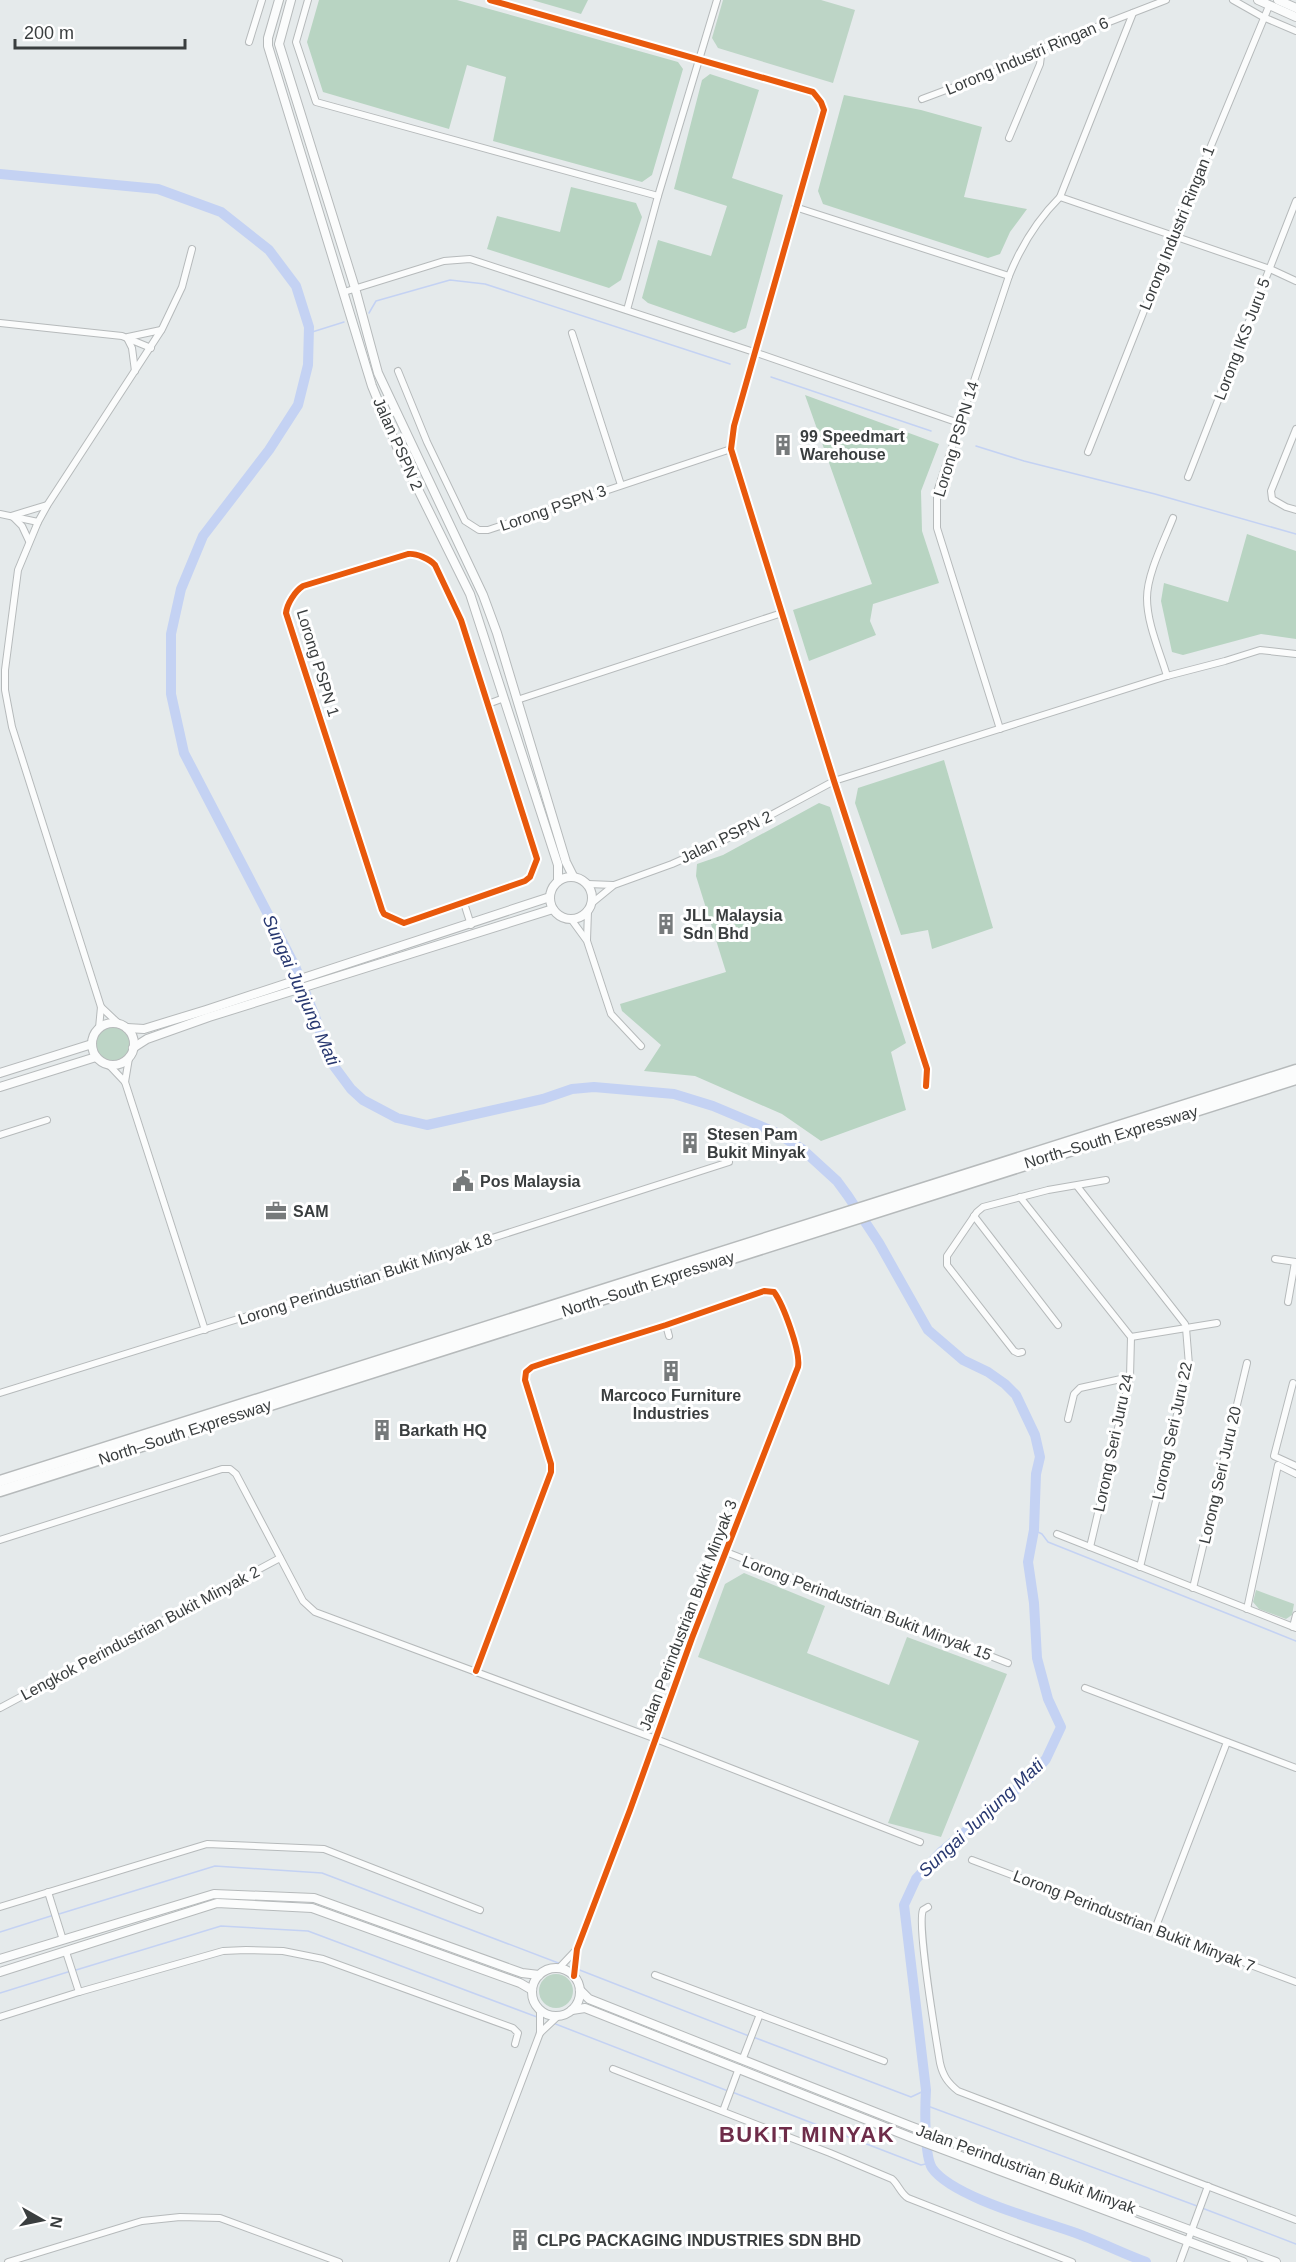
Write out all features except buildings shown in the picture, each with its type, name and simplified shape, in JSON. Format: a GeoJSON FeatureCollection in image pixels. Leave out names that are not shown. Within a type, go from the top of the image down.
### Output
{"type":"FeatureCollection","features":[{"type":"Feature","properties":{"kind":"highway","name":"North–South Expressway"},"geometry":{"type":"LineString","coordinates":[[872,1208],[1296,1070]]}},
{"type":"Feature","properties":{"kind":"highway","name":"North–South Expressway"},"geometry":{"type":"LineString","coordinates":[[0,1481],[849,1215],[1171,1120],[1296,1079]]}},
{"type":"Feature","properties":{"kind":"highway","name":"North–South Expressway"},"geometry":{"type":"LineString","coordinates":[[0,1491],[849,1215]]}},
{"type":"Feature","properties":{"kind":"main road"},"geometry":{"type":"LineString","coordinates":[[0,1959],[62,1937],[214,1894],[314,1898],[522,1973],[539,1975]]}},
{"type":"Feature","properties":{"kind":"main road"},"geometry":{"type":"LineString","coordinates":[[0,1972],[67,1955],[218,1903],[312,1908],[520,1983],[532,1990]]}},
{"type":"Feature","properties":{"kind":"main road"},"geometry":{"type":"LineString","coordinates":[[561,1965],[574,1971],[580,1990],[577,2004],[572,2010],[554,2020],[551,2016],[540,2016],[532,1990],[539,1975],[545,1970],[561,1965]]}},
{"type":"Feature","properties":{"kind":"main road","name":"Jalan Perindustrian Bukit Minyak"},"geometry":{"type":"LineString","coordinates":[[580,1990],[590,1999],[910,2126],[1276,2262]]}},
{"type":"Feature","properties":{"kind":"main road","name":"Jalan Perindustrian Bukit Minyak"},"geometry":{"type":"LineString","coordinates":[[572,2010],[585,2008],[950,2153],[1243,2262]]}},
{"type":"Feature","properties":{"kind":"street"},"geometry":{"type":"LineString","coordinates":[[249,42],[262,0]]}},
{"type":"Feature","properties":{"kind":"street","name":"Jalan PSPN 2"},"geometry":{"type":"LineString","coordinates":[[279,0],[268,38],[268,46],[372,386],[397,447],[470,594],[558,865],[558,881]]}},
{"type":"Feature","properties":{"kind":"street","name":"Jalan PSPN 2"},"geometry":{"type":"LineString","coordinates":[[291,0],[279,44],[355,288],[378,372],[483,595],[566,862],[573,876]]}},
{"type":"Feature","properties":{"kind":"street"},"geometry":{"type":"LineString","coordinates":[[308,0],[296,42],[316,102],[658,196]]}},
{"type":"Feature","properties":{"kind":"street"},"geometry":{"type":"LineString","coordinates":[[490,0],[813,92],[824,110],[754,352],[734,426],[731,449],[834,781],[927,1069],[926,1086]]}},
{"type":"Feature","properties":{"kind":"street"},"geometry":{"type":"LineString","coordinates":[[627,310],[658,196],[717,0]]}},
{"type":"Feature","properties":{"kind":"street","name":"Lorong Industri Ringan 6"},"geometry":{"type":"LineString","coordinates":[[922,99],[1013,65],[1042,48],[1166,0]]}},
{"type":"Feature","properties":{"kind":"street"},"geometry":{"type":"LineString","coordinates":[[1233,0],[1263,17],[1296,31]]}},
{"type":"Feature","properties":{"kind":"street"},"geometry":{"type":"LineString","coordinates":[[1258,0],[1296,18]]}},
{"type":"Feature","properties":{"kind":"street"},"geometry":{"type":"LineString","coordinates":[[1278,0],[1296,8]]}},
{"type":"Feature","properties":{"kind":"street","name":"Lorong Industri Ringan 1"},"geometry":{"type":"LineString","coordinates":[[1088,452],[1174,235],[1269,6]]}},
{"type":"Feature","properties":{"kind":"street","name":"Lorong PSPN 14"},"geometry":{"type":"LineString","coordinates":[[1000,729],[937,528],[937,492],[1009,276],[1028,237],[1060,197],[1133,12]]}},
{"type":"Feature","properties":{"kind":"street"},"geometry":{"type":"LineString","coordinates":[[1009,138],[1040,64],[1042,48]]}},
{"type":"Feature","properties":{"kind":"street"},"geometry":{"type":"LineString","coordinates":[[1060,197],[1270,268],[1296,281]]}},
{"type":"Feature","properties":{"kind":"street","name":"Lorong IKS Juru 5"},"geometry":{"type":"LineString","coordinates":[[1188,477],[1296,201]]}},
{"type":"Feature","properties":{"kind":"street"},"geometry":{"type":"LineString","coordinates":[[795,207],[1009,276]]}},
{"type":"Feature","properties":{"kind":"street"},"geometry":{"type":"LineString","coordinates":[[99,1028],[101,1007],[12,727],[5,690],[6,650],[16,580],[29,541],[48,504],[162,329],[182,286],[192,249]]}},
{"type":"Feature","properties":{"kind":"street"},"geometry":{"type":"LineString","coordinates":[[344,292],[444,261],[470,259],[754,352],[959,423]]}},
{"type":"Feature","properties":{"kind":"street"},"geometry":{"type":"LineString","coordinates":[[0,323],[127,337],[151,348]]}},
{"type":"Feature","properties":{"kind":"street"},"geometry":{"type":"LineString","coordinates":[[127,337],[162,329]]}},
{"type":"Feature","properties":{"kind":"street"},"geometry":{"type":"LineString","coordinates":[[572,333],[621,485]]}},
{"type":"Feature","properties":{"kind":"street"},"geometry":{"type":"LineString","coordinates":[[127,337],[135,359],[135,372]]}},
{"type":"Feature","properties":{"kind":"street","name":"Lorong PSPN 3"},"geometry":{"type":"LineString","coordinates":[[398,371],[427,442],[465,521],[479,530],[488,530],[731,449]]}},
{"type":"Feature","properties":{"kind":"street"},"geometry":{"type":"LineString","coordinates":[[1296,429],[1271,491],[1272,499],[1296,510]]}},
{"type":"Feature","properties":{"kind":"street"},"geometry":{"type":"LineString","coordinates":[[413,448],[427,442]]}},
{"type":"Feature","properties":{"kind":"street"},"geometry":{"type":"LineString","coordinates":[[11,516],[48,504]]}},
{"type":"Feature","properties":{"kind":"street"},"geometry":{"type":"LineString","coordinates":[[0,514],[38,522]]}},
{"type":"Feature","properties":{"kind":"street"},"geometry":{"type":"LineString","coordinates":[[11,516],[22,526],[29,541]]}},
{"type":"Feature","properties":{"kind":"street"},"geometry":{"type":"LineString","coordinates":[[1167,676],[1149,616],[1147,597],[1150,578],[1173,518]]}},
{"type":"Feature","properties":{"kind":"street","name":"Lorong PSPN 1"},"geometry":{"type":"LineString","coordinates":[[408,554],[432,561],[461,620],[537,859],[530,877],[525,881],[464,903],[404,923],[384,914],[286,613],[298,588],[408,554]]}},
{"type":"Feature","properties":{"kind":"street"},"geometry":{"type":"LineString","coordinates":[[517,700],[782,613]]}},
{"type":"Feature","properties":{"kind":"street","name":"Jalan PSPN 2"},"geometry":{"type":"LineString","coordinates":[[614,885],[672,864],[719,843],[834,781],[1167,676],[1260,650],[1296,654]]}},
{"type":"Feature","properties":{"kind":"street"},"geometry":{"type":"LineString","coordinates":[[488,704],[504,699]]}},
{"type":"Feature","properties":{"kind":"street"},"geometry":{"type":"LineString","coordinates":[[588,911],[577,918],[564,918],[553,909],[551,891],[558,881],[573,876],[588,884],[592,903]]}},
{"type":"Feature","properties":{"kind":"street"},"geometry":{"type":"LineString","coordinates":[[588,884],[614,885]]}},
{"type":"Feature","properties":{"kind":"street"},"geometry":{"type":"LineString","coordinates":[[587,941],[588,911],[592,903],[614,885]]}},
{"type":"Feature","properties":{"kind":"street"},"geometry":{"type":"LineString","coordinates":[[101,1007],[127,1028],[144,1029],[471,925],[550,897]]}},
{"type":"Feature","properties":{"kind":"street"},"geometry":{"type":"LineString","coordinates":[[464,903],[471,925]]}},
{"type":"Feature","properties":{"kind":"street"},"geometry":{"type":"LineString","coordinates":[[125,1082],[129,1058],[134,1048],[147,1039],[209,1017],[553,909]]}},
{"type":"Feature","properties":{"kind":"street"},"geometry":{"type":"LineString","coordinates":[[571,919],[587,941],[612,1014],[641,1046]]}},
{"type":"Feature","properties":{"kind":"street"},"geometry":{"type":"LineString","coordinates":[[118,1023],[105,1024],[99,1028],[92,1038],[92,1044],[96,1057],[109,1065],[125,1082],[205,1330]]}},
{"type":"Feature","properties":{"kind":"street"},"geometry":{"type":"LineString","coordinates":[[127,1028],[133,1038],[134,1048]]}},
{"type":"Feature","properties":{"kind":"street"},"geometry":{"type":"LineString","coordinates":[[0,1073],[92,1044]]}},
{"type":"Feature","properties":{"kind":"street"},"geometry":{"type":"LineString","coordinates":[[0,1087],[96,1057]]}},
{"type":"Feature","properties":{"kind":"street"},"geometry":{"type":"LineString","coordinates":[[109,1065],[116,1065],[129,1058]]}},
{"type":"Feature","properties":{"kind":"street"},"geometry":{"type":"LineString","coordinates":[[0,1135],[46,1120]]}},
{"type":"Feature","properties":{"kind":"street","name":"Lorong Perindustrian Bukit Minyak 18"},"geometry":{"type":"LineString","coordinates":[[0,1393],[205,1330],[729,1162]]}},
{"type":"Feature","properties":{"kind":"street"},"geometry":{"type":"LineString","coordinates":[[1022,1352],[1014,1351],[946,1262],[947,1256],[974,1216],[983,1207],[1020,1197],[1106,1180]]}},
{"type":"Feature","properties":{"kind":"street"},"geometry":{"type":"LineString","coordinates":[[1077,1186],[1186,1328]]}},
{"type":"Feature","properties":{"kind":"street"},"geometry":{"type":"LineString","coordinates":[[1020,1197],[1131,1337],[1217,1323]]}},
{"type":"Feature","properties":{"kind":"street"},"geometry":{"type":"LineString","coordinates":[[974,1216],[1058,1325]]}},
{"type":"Feature","properties":{"kind":"street"},"geometry":{"type":"LineString","coordinates":[[1275,1259],[1296,1262],[1288,1302]]}},
{"type":"Feature","properties":{"kind":"street","name":"Jalan Perindustrian Bukit Minyak 3"},"geometry":{"type":"LineString","coordinates":[[577,1949],[799,1362],[780,1301],[774,1292],[764,1291],[666,1325]]}},
{"type":"Feature","properties":{"kind":"street"},"geometry":{"type":"LineString","coordinates":[[476,1671],[551,1472],[551,1464],[525,1380],[526,1372],[532,1367],[666,1325],[669,1336]]}},
{"type":"Feature","properties":{"kind":"street","name":"Lorong Seri Juru 22"},"geometry":{"type":"LineString","coordinates":[[1140,1567],[1189,1365],[1186,1328]]}},
{"type":"Feature","properties":{"kind":"street","name":"Lorong Seri Juru 24"},"geometry":{"type":"LineString","coordinates":[[1090,1547],[1130,1377],[1131,1337]]}},
{"type":"Feature","properties":{"kind":"street","name":"Lorong Seri Juru 20"},"geometry":{"type":"LineString","coordinates":[[1193,1588],[1247,1362]]}},
{"type":"Feature","properties":{"kind":"street"},"geometry":{"type":"LineString","coordinates":[[1068,1419],[1074,1394],[1080,1388],[1130,1377]]}},
{"type":"Feature","properties":{"kind":"street"},"geometry":{"type":"LineString","coordinates":[[1293,1383],[1274,1456],[1296,1466]]}},
{"type":"Feature","properties":{"kind":"street"},"geometry":{"type":"LineString","coordinates":[[1247,1609],[1278,1465],[1296,1474]]}},
{"type":"Feature","properties":{"kind":"street"},"geometry":{"type":"LineString","coordinates":[[0,1540],[227,1469],[236,1474],[303,1601],[310,1609],[656,1739],[920,1842]]}},
{"type":"Feature","properties":{"kind":"street"},"geometry":{"type":"LineString","coordinates":[[1057,1534],[1295,1628],[1296,1615]]}},
{"type":"Feature","properties":{"kind":"street","name":"Lorong Perindustrian Bukit Minyak 15"},"geometry":{"type":"LineString","coordinates":[[726,1552],[1008,1663]]}},
{"type":"Feature","properties":{"kind":"street","name":"Lengkok Perindustrian Bukit Minyak 2"},"geometry":{"type":"LineString","coordinates":[[0,1708],[280,1558]]}},
{"type":"Feature","properties":{"kind":"street"},"geometry":{"type":"LineString","coordinates":[[1085,1688],[1296,1768]]}},
{"type":"Feature","properties":{"kind":"street"},"geometry":{"type":"LineString","coordinates":[[1155,1929],[1227,1742]]}},
{"type":"Feature","properties":{"kind":"street"},"geometry":{"type":"LineString","coordinates":[[0,1907],[49,1895],[207,1844],[324,1849],[480,1910]]}},
{"type":"Feature","properties":{"kind":"street","name":"Lorong Perindustrian Bukit Minyak 7"},"geometry":{"type":"LineString","coordinates":[[972,1860],[1296,1982]]}},
{"type":"Feature","properties":{"kind":"street"},"geometry":{"type":"LineString","coordinates":[[49,1895],[62,1937]]}},
{"type":"Feature","properties":{"kind":"street"},"geometry":{"type":"LineString","coordinates":[[928,1906],[923,1910],[921,1918],[940,2063],[944,2077],[958,2091],[1296,2220]]}},
{"type":"Feature","properties":{"kind":"street"},"geometry":{"type":"LineString","coordinates":[[561,1965],[577,1949]]}},
{"type":"Feature","properties":{"kind":"street"},"geometry":{"type":"LineString","coordinates":[[574,1971],[577,1949]]}},
{"type":"Feature","properties":{"kind":"street"},"geometry":{"type":"LineString","coordinates":[[0,2017],[77,1989],[223,1952],[282,1951],[323,1959],[513,2028],[518,2033],[515,2044]]}},
{"type":"Feature","properties":{"kind":"street"},"geometry":{"type":"LineString","coordinates":[[67,1955],[77,1989]]}},
{"type":"Feature","properties":{"kind":"street"},"geometry":{"type":"LineString","coordinates":[[655,1975],[884,2061]]}},
{"type":"Feature","properties":{"kind":"street"},"geometry":{"type":"LineString","coordinates":[[743,2058],[760,2014]]}},
{"type":"Feature","properties":{"kind":"street"},"geometry":{"type":"LineString","coordinates":[[453,2262],[540,2033],[540,2016]]}},
{"type":"Feature","properties":{"kind":"street"},"geometry":{"type":"LineString","coordinates":[[540,2033],[554,2020]]}},
{"type":"Feature","properties":{"kind":"street"},"geometry":{"type":"LineString","coordinates":[[723,2111],[739,2068]]}},
{"type":"Feature","properties":{"kind":"street"},"geometry":{"type":"LineString","coordinates":[[613,2069],[892,2179],[898,2184],[904,2196],[1072,2262]]}},
{"type":"Feature","properties":{"kind":"street"},"geometry":{"type":"LineString","coordinates":[[1180,2260],[1208,2186]]}},
{"type":"Feature","properties":{"kind":"street"},"geometry":{"type":"LineString","coordinates":[[8,2262],[142,2221],[180,2217],[220,2218],[339,2262]]}},
{"type":"Feature","properties":{"kind":"green space"},"geometry":{"type":"Polygon","coordinates":[[[319,0],[457,0],[678,62],[683,69],[652,175],[642,182],[493,141],[506,77],[467,65],[449,129],[323,92],[307,42],[319,0]]]}},
{"type":"Feature","properties":{"kind":"green space"},"geometry":{"type":"Polygon","coordinates":[[[532,0],[588,0],[581,14],[532,0]]]}},
{"type":"Feature","properties":{"kind":"green space"},"geometry":{"type":"Polygon","coordinates":[[[723,0],[821,0],[855,10],[833,83],[718,48],[712,38],[723,0]]]}},
{"type":"Feature","properties":{"kind":"green space"},"geometry":{"type":"Polygon","coordinates":[[[710,74],[759,90],[732,178],[783,195],[746,328],[734,333],[648,303],[642,298],[658,240],[711,256],[727,206],[674,189],[702,80],[710,74]]]}},
{"type":"Feature","properties":{"kind":"green space"},"geometry":{"type":"Polygon","coordinates":[[[844,95],[921,110],[982,127],[964,197],[1027,209],[1010,232],[1000,254],[988,258],[823,204],[818,191],[844,95]]]}},
{"type":"Feature","properties":{"kind":"green space"},"geometry":{"type":"Polygon","coordinates":[[[571,187],[636,203],[642,217],[621,280],[609,288],[487,249],[497,216],[560,232],[571,187]]]}},
{"type":"Feature","properties":{"kind":"green space"},"geometry":{"type":"Polygon","coordinates":[[[805,395],[939,444],[921,491],[922,531],[939,583],[873,604],[870,621],[876,635],[809,661],[793,610],[872,584],[805,395]]]}},
{"type":"Feature","properties":{"kind":"green space"},"geometry":{"type":"Polygon","coordinates":[[[1247,534],[1296,551],[1296,639],[1261,634],[1183,655],[1172,652],[1161,601],[1164,583],[1228,602],[1247,534]]]}},
{"type":"Feature","properties":{"kind":"green space"},"geometry":{"type":"Polygon","coordinates":[[[944,760],[993,928],[932,949],[928,930],[901,935],[855,803],[858,788],[944,760]]]}},
{"type":"Feature","properties":{"kind":"green space"},"geometry":{"type":"Polygon","coordinates":[[[819,803],[830,807],[906,1043],[891,1052],[906,1110],[821,1141],[782,1114],[695,1076],[644,1071],[661,1045],[622,1011],[620,1004],[726,972],[696,876],[697,864],[723,855],[819,803]]]}},
{"type":"Feature","properties":{"kind":"green space"},"geometry":{"type":"Polygon","coordinates":[[[112,1025],[125,1031],[131,1044],[125,1057],[112,1063],[99,1057],[93,1044],[99,1031],[112,1025]]]}},
{"type":"Feature","properties":{"kind":"green space"},"geometry":{"type":"Polygon","coordinates":[[[744,1573],[825,1606],[807,1653],[889,1685],[907,1637],[1007,1674],[941,1837],[888,1823],[919,1741],[698,1657],[725,1584],[744,1573]]]}},
{"type":"Feature","properties":{"kind":"green space"},"geometry":{"type":"Polygon","coordinates":[[[1256,1590],[1294,1604],[1292,1615],[1286,1619],[1259,1609],[1253,1602],[1256,1590]]]}},
{"type":"Feature","properties":{"kind":"green space"},"geometry":{"type":"Polygon","coordinates":[[[556,1974],[568,1979],[573,1991],[568,2003],[556,2008],[544,2003],[539,1991],[544,1979],[556,1974]]]}},
{"type":"Feature","properties":{"kind":"waterway","name":"Sungai Junjung Mati"},"geometry":{"type":"LineString","coordinates":[[0,174],[158,189],[221,212],[269,250],[296,286],[309,327],[308,365],[298,405],[269,450],[203,536],[181,589],[171,634],[171,694],[184,753],[295,966],[316,1019],[328,1058],[351,1089],[363,1100],[397,1118],[427,1125],[543,1099],[572,1089],[594,1087],[674,1094],[713,1106],[775,1132],[802,1149],[837,1181],[879,1243],[928,1330],[963,1360],[988,1372],[1016,1395],[1035,1435],[1040,1457],[1036,1474],[1034,1530],[1028,1562],[1034,1603],[1037,1658],[1048,1699],[1061,1727],[1046,1759],[1031,1777],[942,1851],[916,1879],[904,1905],[926,2090],[929,2162],[942,2179],[976,2198],[1073,2232],[1146,2262]]}},
{"type":"Feature","properties":{"kind":"waterway"},"geometry":{"type":"LineString","coordinates":[[369,313],[376,301],[450,280],[485,284],[730,364]]}},
{"type":"Feature","properties":{"kind":"waterway"},"geometry":{"type":"LineString","coordinates":[[309,333],[344,322]]}},
{"type":"Feature","properties":{"kind":"waterway"},"geometry":{"type":"LineString","coordinates":[[771,377],[931,431]]}},
{"type":"Feature","properties":{"kind":"waterway"},"geometry":{"type":"LineString","coordinates":[[976,446],[1296,534]]}},
{"type":"Feature","properties":{"kind":"waterway"},"geometry":{"type":"LineString","coordinates":[[1034,1530],[1042,1534],[1048,1542],[1296,1641]]}},
{"type":"Feature","properties":{"kind":"waterway"},"geometry":{"type":"LineString","coordinates":[[59,1914],[215,1866],[322,1873],[561,1964]]}},
{"type":"Feature","properties":{"kind":"waterway"},"geometry":{"type":"LineString","coordinates":[[0,1932],[54,1915]]}},
{"type":"Feature","properties":{"kind":"waterway"},"geometry":{"type":"LineString","coordinates":[[76,1970],[221,1926],[308,1931],[537,2017]]}},
{"type":"Feature","properties":{"kind":"waterway"},"geometry":{"type":"LineString","coordinates":[[577,1969],[749,2036]]}},
{"type":"Feature","properties":{"kind":"waterway"},"geometry":{"type":"LineString","coordinates":[[0,1993],[71,1971]]}},
{"type":"Feature","properties":{"kind":"waterway"},"geometry":{"type":"LineString","coordinates":[[553,2023],[728,2091]]}},
{"type":"Feature","properties":{"kind":"waterway"},"geometry":{"type":"LineString","coordinates":[[753,2037],[911,2097],[926,2090]]}},
{"type":"Feature","properties":{"kind":"waterway"},"geometry":{"type":"LineString","coordinates":[[732,2092],[921,2165],[930,2163]]}},
{"type":"Feature","properties":{"kind":"waterway"},"geometry":{"type":"LineString","coordinates":[[925,2105],[1197,2206]]}},
{"type":"Feature","properties":{"kind":"waterway"},"geometry":{"type":"LineString","coordinates":[[1202,2208],[1296,2244]]}},
{"type":"Feature","properties":{"kind":"cycle path"},"geometry":{"type":"LineString","coordinates":[[490,0],[813,92],[821,102],[824,110],[734,426],[731,449],[834,781],[927,1069],[926,1086]]}},
{"type":"Feature","properties":{"kind":"cycle path"},"geometry":{"type":"LineString","coordinates":[[408,554],[423,557],[435,565],[461,620],[537,859],[530,877],[525,881],[404,923],[384,914],[382,910],[286,613],[292,598],[303,586],[408,554]]}},
{"type":"Feature","properties":{"kind":"cycle path"},"geometry":{"type":"LineString","coordinates":[[476,1671],[551,1472],[551,1464],[525,1380],[526,1372],[532,1367],[666,1325],[764,1291],[774,1292],[790,1328],[797,1351],[798,1367],[692,1638],[577,1949],[574,1976]]}},
{"type":"Feature","properties":{"kind":"place","name":"99 Speedmart Warehouse"},"geometry":{"type":"Point","coordinates":[783,445]}},
{"type":"Feature","properties":{"kind":"place","name":"JLL Malaysia Sdn Bhd"},"geometry":{"type":"Point","coordinates":[666,924]}},
{"type":"Feature","properties":{"kind":"place","name":"Stesen Pam Bukit Minyak"},"geometry":{"type":"Point","coordinates":[690,1143]}},
{"type":"Feature","properties":{"kind":"place","name":"Pos Malaysia"},"geometry":{"type":"Point","coordinates":[463,1181]}},
{"type":"Feature","properties":{"kind":"place","name":"SAM"},"geometry":{"type":"Point","coordinates":[276,1211]}},
{"type":"Feature","properties":{"kind":"place","name":"Marcoco Furniture Industries"},"geometry":{"type":"Point","coordinates":[671,1371]}},
{"type":"Feature","properties":{"kind":"place","name":"Barkath HQ"},"geometry":{"type":"Point","coordinates":[382,1430]}},
{"type":"Feature","properties":{"kind":"place","name":"CLPG PACKAGING INDUSTRIES SDN BHD"},"geometry":{"type":"Point","coordinates":[520,2240]}},
{"type":"Feature","properties":{"kind":"district","name":"BUKIT MINYAK"},"geometry":{"type":"Point","coordinates":[807,2134]}}]}
